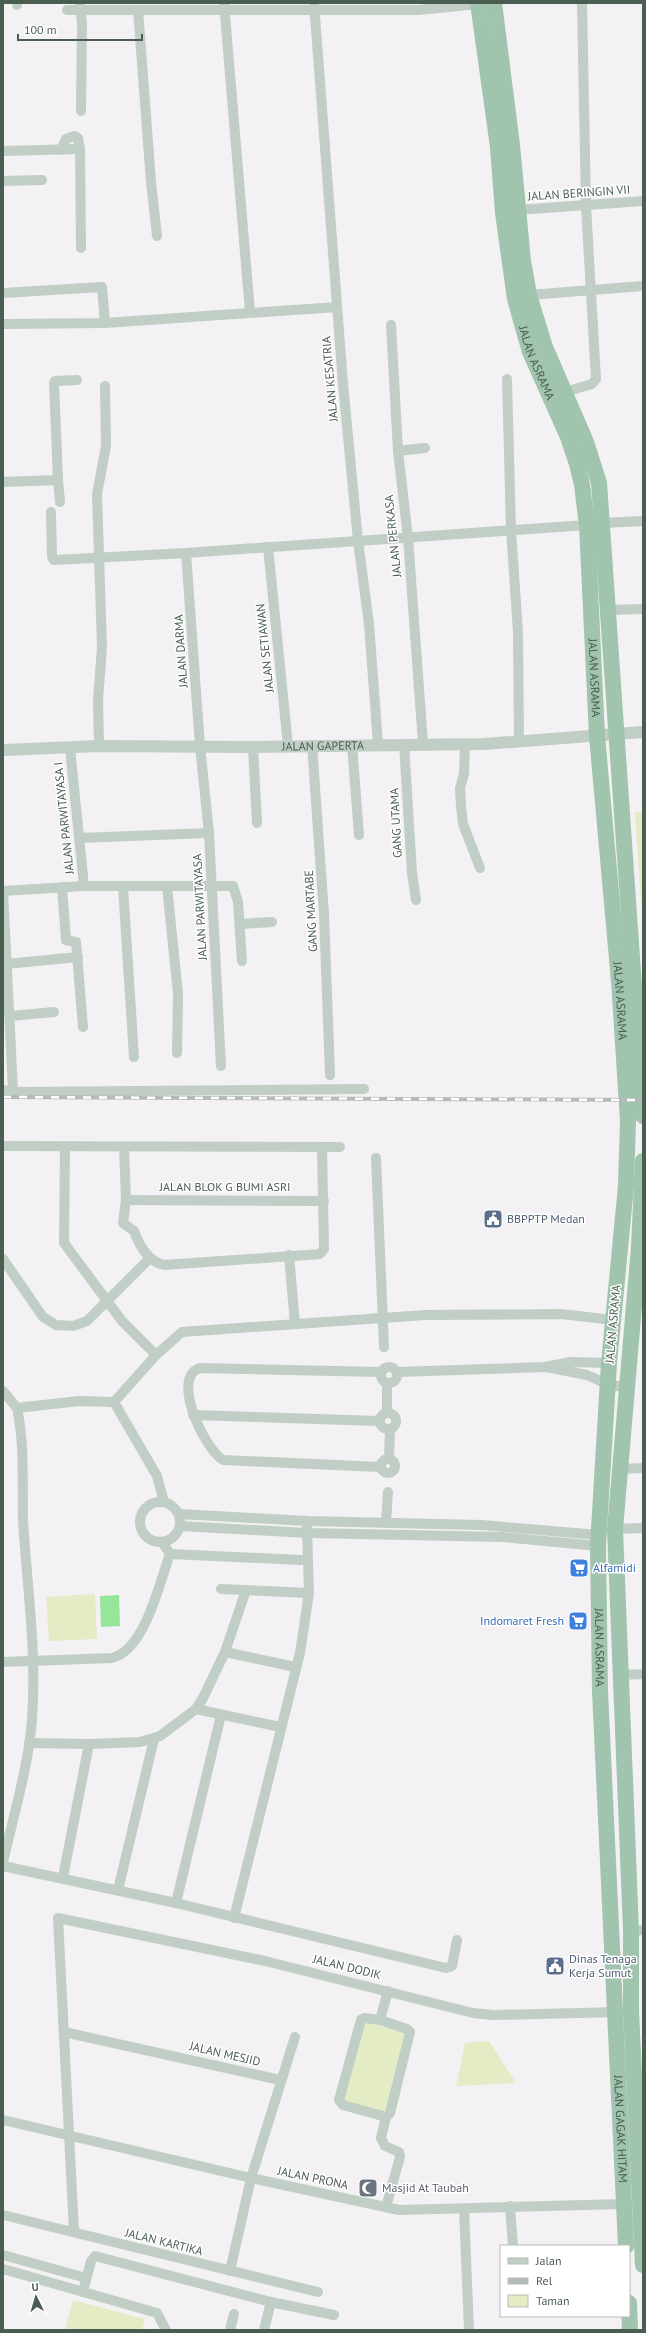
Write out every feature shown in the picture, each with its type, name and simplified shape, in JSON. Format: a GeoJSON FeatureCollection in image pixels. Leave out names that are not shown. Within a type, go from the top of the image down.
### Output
{"type":"FeatureCollection","features":[{"type":"Feature","properties":{"kind":"highway","name":"JALAN ASRAMA"},"geometry":{"type":"LineString","coordinates":[[494,3],[512,145],[523,261],[529,295],[545,347],[586,442],[599,483],[603,523],[615,734],[643,1116]]}},
{"type":"Feature","properties":{"kind":"highway","name":"JALAN ASRAMA"},"geometry":{"type":"LineString","coordinates":[[478,4],[498,147],[505,234],[515,299],[530,352],[568,437],[582,485],[587,525],[597,736],[619,982],[628,1121],[626,1186],[606,1319],[609,1385],[598,1541],[600,1691],[614,2012]]}},
{"type":"Feature","properties":{"kind":"highway","name":"JALAN ASRAMA"},"geometry":{"type":"LineString","coordinates":[[631,2011],[637,1931],[621,1675],[615,1529],[641,1247],[643,1161]]}},
{"type":"Feature","properties":{"kind":"highway","name":"JALAN GAGAK HITAM"},"geometry":{"type":"LineString","coordinates":[[631,2011],[640,2123],[643,2265]]}},
{"type":"Feature","properties":{"kind":"highway","name":"JALAN GAGAK HITAM"},"geometry":{"type":"LineString","coordinates":[[614,2012],[626,2245]]}},
{"type":"Feature","properties":{"kind":"highway"},"geometry":{"type":"LineString","coordinates":[[630,2317],[630,2330]]}},
{"type":"Feature","properties":{"kind":"street"},"geometry":{"type":"LineString","coordinates":[[494,3],[502,3]]}},
{"type":"Feature","properties":{"kind":"street"},"geometry":{"type":"LineString","coordinates":[[565,392],[592,384],[596,379],[586,206],[582,3]]}},
{"type":"Feature","properties":{"kind":"street","name":"JALAN ASRAMA"},"geometry":{"type":"LineString","coordinates":[[67,10],[80,6],[104,6],[138,10],[157,6],[314,7],[418,10],[478,4]]}},
{"type":"Feature","properties":{"kind":"street"},"geometry":{"type":"LineString","coordinates":[[80,6],[80,110]]}},
{"type":"Feature","properties":{"kind":"street"},"geometry":{"type":"LineString","coordinates":[[225,7],[250,312]]}},
{"type":"Feature","properties":{"kind":"street","name":"JALAN KESATRIA"},"geometry":{"type":"LineString","coordinates":[[314,7],[337,307],[358,542],[369,624],[378,744]]}},
{"type":"Feature","properties":{"kind":"street"},"geometry":{"type":"LineString","coordinates":[[138,10],[157,236]]}},
{"type":"Feature","properties":{"kind":"street"},"geometry":{"type":"LineString","coordinates":[[3,151],[80,149],[81,248]]}},
{"type":"Feature","properties":{"kind":"street"},"geometry":{"type":"LineString","coordinates":[[3,181],[42,180]]}},
{"type":"Feature","properties":{"kind":"street","name":"JALAN BERINGIN VII"},"geometry":{"type":"LineString","coordinates":[[517,210],[643,201]]}},
{"type":"Feature","properties":{"kind":"street"},"geometry":{"type":"LineString","coordinates":[[529,295],[643,286]]}},
{"type":"Feature","properties":{"kind":"street"},"geometry":{"type":"LineString","coordinates":[[3,293],[102,287],[105,323]]}},
{"type":"Feature","properties":{"kind":"street"},"geometry":{"type":"LineString","coordinates":[[3,324],[105,323],[337,307]]}},
{"type":"Feature","properties":{"kind":"street","name":"JALAN PERKASA"},"geometry":{"type":"LineString","coordinates":[[392,325],[398,451],[408,538],[423,744]]}},
{"type":"Feature","properties":{"kind":"street"},"geometry":{"type":"LineString","coordinates":[[507,379],[511,530],[518,632],[519,742]]}},
{"type":"Feature","properties":{"kind":"street"},"geometry":{"type":"LineString","coordinates":[[60,502],[54,383],[77,380]]}},
{"type":"Feature","properties":{"kind":"street"},"geometry":{"type":"LineString","coordinates":[[99,746],[98,701],[102,647],[101,558],[97,494],[106,446],[105,386]]}},
{"type":"Feature","properties":{"kind":"street"},"geometry":{"type":"LineString","coordinates":[[398,451],[425,448]]}},
{"type":"Feature","properties":{"kind":"street"},"geometry":{"type":"LineString","coordinates":[[3,482],[58,480]]}},
{"type":"Feature","properties":{"kind":"street"},"geometry":{"type":"LineString","coordinates":[[51,512],[53,559],[186,553],[587,525]]}},
{"type":"Feature","properties":{"kind":"street"},"geometry":{"type":"LineString","coordinates":[[603,523],[643,521]]}},
{"type":"Feature","properties":{"kind":"street","name":"JALAN SETIAWAN"},"geometry":{"type":"LineString","coordinates":[[268,547],[288,746]]}},
{"type":"Feature","properties":{"kind":"street","name":"JALAN DARMA"},"geometry":{"type":"LineString","coordinates":[[186,553],[200,746]]}},
{"type":"Feature","properties":{"kind":"street"},"geometry":{"type":"LineString","coordinates":[[608,610],[643,609]]}},
{"type":"Feature","properties":{"kind":"street","name":"JALAN GAPERTA"},"geometry":{"type":"LineString","coordinates":[[3,750],[99,746],[253,747],[378,744],[484,744],[643,732]]}},
{"type":"Feature","properties":{"kind":"street","name":"GANG UTAMA"},"geometry":{"type":"LineString","coordinates":[[404,744],[412,873],[416,900]]}},
{"type":"Feature","properties":{"kind":"street"},"geometry":{"type":"LineString","coordinates":[[468,744],[464,774],[460,788],[460,806],[463,824],[480,868]]}},
{"type":"Feature","properties":{"kind":"street","name":"GANG MARTABE"},"geometry":{"type":"LineString","coordinates":[[312,745],[324,914],[330,1075]]}},
{"type":"Feature","properties":{"kind":"street"},"geometry":{"type":"LineString","coordinates":[[352,745],[359,835]]}},
{"type":"Feature","properties":{"kind":"street","name":"JALAN PARWITAYASA"},"geometry":{"type":"LineString","coordinates":[[200,746],[209,833],[221,1066]]}},
{"type":"Feature","properties":{"kind":"street"},"geometry":{"type":"LineString","coordinates":[[253,747],[257,823]]}},
{"type":"Feature","properties":{"kind":"street","name":"JALAN PARWITAYASA I"},"geometry":{"type":"LineString","coordinates":[[70,748],[84,886]]}},
{"type":"Feature","properties":{"kind":"street"},"geometry":{"type":"LineString","coordinates":[[78,838],[209,833]]}},
{"type":"Feature","properties":{"kind":"street"},"geometry":{"type":"LineString","coordinates":[[242,961],[238,902],[234,886],[84,886],[3,891],[6,964],[11,1016],[8,1090],[16,1092],[364,1089]]}},
{"type":"Feature","properties":{"kind":"street"},"geometry":{"type":"LineString","coordinates":[[166,886],[178,988],[177,1053]]}},
{"type":"Feature","properties":{"kind":"street"},"geometry":{"type":"LineString","coordinates":[[123,887],[134,1058]]}},
{"type":"Feature","properties":{"kind":"street"},"geometry":{"type":"LineString","coordinates":[[62,888],[66,940],[76,942],[83,1027]]}},
{"type":"Feature","properties":{"kind":"street"},"geometry":{"type":"LineString","coordinates":[[240,924],[272,922]]}},
{"type":"Feature","properties":{"kind":"street"},"geometry":{"type":"LineString","coordinates":[[6,964],[78,957]]}},
{"type":"Feature","properties":{"kind":"street"},"geometry":{"type":"LineString","coordinates":[[11,1016],[54,1012]]}},
{"type":"Feature","properties":{"kind":"street"},"geometry":{"type":"LineString","coordinates":[[3,1146],[340,1147]]}},
{"type":"Feature","properties":{"kind":"street"},"geometry":{"type":"LineString","coordinates":[[65,1147],[64,1243],[122,1321],[156,1355]]}},
{"type":"Feature","properties":{"kind":"street"},"geometry":{"type":"LineString","coordinates":[[124,1147],[126,1200],[123,1223],[134,1231],[137,1241],[150,1258],[155,1263],[164,1265],[289,1255],[317,1255],[324,1249],[322,1148]]}},
{"type":"Feature","properties":{"kind":"street"},"geometry":{"type":"LineString","coordinates":[[376,1158],[384,1347]]}},
{"type":"Feature","properties":{"kind":"street","name":"JALAN BLOK G BUMI ASRI"},"geometry":{"type":"LineString","coordinates":[[126,1200],[324,1201]]}},
{"type":"Feature","properties":{"kind":"street"},"geometry":{"type":"LineString","coordinates":[[289,1255],[294,1324]]}},
{"type":"Feature","properties":{"kind":"street"},"geometry":{"type":"LineString","coordinates":[[3,1259],[37,1310],[49,1322],[63,1325],[82,1324],[108,1302],[150,1258]]}},
{"type":"Feature","properties":{"kind":"street"},"geometry":{"type":"LineString","coordinates":[[17,1408],[79,1401],[114,1402],[156,1355],[182,1332],[425,1315],[574,1315],[606,1319]]}},
{"type":"Feature","properties":{"kind":"street"},"geometry":{"type":"LineString","coordinates":[[387,1413],[395,1416],[396,1424],[390,1430],[389,1459],[383,1461],[381,1467],[227,1462],[218,1458],[193,1415],[189,1403],[190,1380],[192,1372],[200,1368],[381,1372],[387,1367],[395,1369],[397,1372],[545,1367],[571,1362],[609,1363]]}},
{"type":"Feature","properties":{"kind":"street"},"geometry":{"type":"LineString","coordinates":[[587,1375],[588,1363]]}},
{"type":"Feature","properties":{"kind":"street"},"geometry":{"type":"LineString","coordinates":[[545,1367],[587,1375],[609,1385],[627,1387]]}},
{"type":"Feature","properties":{"kind":"street"},"geometry":{"type":"LineString","coordinates":[[381,1372],[382,1379],[387,1383]]}},
{"type":"Feature","properties":{"kind":"street"},"geometry":{"type":"LineString","coordinates":[[387,1383],[395,1381],[397,1372]]}},
{"type":"Feature","properties":{"kind":"street"},"geometry":{"type":"LineString","coordinates":[[387,1383],[387,1413]]}},
{"type":"Feature","properties":{"kind":"street"},"geometry":{"type":"LineString","coordinates":[[3,1391],[17,1408],[21,1431],[24,1520],[32,1662],[32,1720],[29,1743],[3,1862]]}},
{"type":"Feature","properties":{"kind":"street"},"geometry":{"type":"LineString","coordinates":[[114,1402],[157,1476],[164,1502]]}},
{"type":"Feature","properties":{"kind":"street"},"geometry":{"type":"LineString","coordinates":[[379,1421],[380,1417],[387,1413]]}},
{"type":"Feature","properties":{"kind":"street"},"geometry":{"type":"LineString","coordinates":[[193,1415],[379,1421]]}},
{"type":"Feature","properties":{"kind":"street"},"geometry":{"type":"LineString","coordinates":[[379,1421],[381,1426],[390,1430]]}},
{"type":"Feature","properties":{"kind":"street"},"geometry":{"type":"LineString","coordinates":[[620,1469],[643,1468]]}},
{"type":"Feature","properties":{"kind":"street"},"geometry":{"type":"LineString","coordinates":[[386,1523],[388,1492]]}},
{"type":"Feature","properties":{"kind":"street"},"geometry":{"type":"LineString","coordinates":[[164,1502],[175,1508],[179,1514],[181,1526],[174,1537],[162,1542],[149,1539],[141,1528],[140,1521],[145,1509],[150,1504],[164,1502]]}},
{"type":"Feature","properties":{"kind":"street"},"geometry":{"type":"LineString","coordinates":[[179,1514],[307,1521],[505,1527],[550,1531],[598,1541]]}},
{"type":"Feature","properties":{"kind":"street"},"geometry":{"type":"LineString","coordinates":[[234,1918],[280,1727],[300,1653],[310,1593],[307,1521]]}},
{"type":"Feature","properties":{"kind":"street"},"geometry":{"type":"LineString","coordinates":[[181,1526],[308,1533],[503,1538],[550,1542],[598,1541]]}},
{"type":"Feature","properties":{"kind":"street"},"geometry":{"type":"LineString","coordinates":[[503,1538],[505,1527]]}},
{"type":"Feature","properties":{"kind":"street"},"geometry":{"type":"LineString","coordinates":[[615,1529],[643,1528]]}},
{"type":"Feature","properties":{"kind":"street"},"geometry":{"type":"LineString","coordinates":[[162,1542],[170,1554]]}},
{"type":"Feature","properties":{"kind":"street"},"geometry":{"type":"LineString","coordinates":[[3,1662],[112,1658],[123,1654],[134,1645],[142,1631],[170,1554]]}},
{"type":"Feature","properties":{"kind":"street"},"geometry":{"type":"LineString","coordinates":[[170,1554],[301,1560]]}},
{"type":"Feature","properties":{"kind":"street"},"geometry":{"type":"LineString","coordinates":[[221,1589],[310,1593]]}},
{"type":"Feature","properties":{"kind":"street"},"geometry":{"type":"LineString","coordinates":[[29,1743],[89,1744],[154,1739],[196,1709],[224,1652],[246,1590]]}},
{"type":"Feature","properties":{"kind":"street"},"geometry":{"type":"LineString","coordinates":[[224,1652],[295,1667]]}},
{"type":"Feature","properties":{"kind":"street"},"geometry":{"type":"LineString","coordinates":[[621,1675],[643,1674]]}},
{"type":"Feature","properties":{"kind":"street"},"geometry":{"type":"LineString","coordinates":[[196,1709],[280,1727]]}},
{"type":"Feature","properties":{"kind":"street"},"geometry":{"type":"LineString","coordinates":[[176,1903],[221,1715]]}},
{"type":"Feature","properties":{"kind":"street"},"geometry":{"type":"LineString","coordinates":[[118,1890],[154,1739]]}},
{"type":"Feature","properties":{"kind":"street"},"geometry":{"type":"LineString","coordinates":[[63,1877],[89,1744]]}},
{"type":"Feature","properties":{"kind":"street"},"geometry":{"type":"LineString","coordinates":[[3,1866],[63,1877],[176,1903],[446,1968],[452,1966],[458,1940]]}},
{"type":"Feature","properties":{"kind":"street","name":"JALAN DODIK"},"geometry":{"type":"LineString","coordinates":[[64,2032],[58,1918],[264,1961],[482,2014],[631,2011]]}},
{"type":"Feature","properties":{"kind":"street"},"geometry":{"type":"LineString","coordinates":[[380,2020],[388,1991]]}},
{"type":"Feature","properties":{"kind":"street"},"geometry":{"type":"LineString","coordinates":[[386,2117],[343,2105],[339,2102],[361,2020],[364,2018],[380,2020],[407,2029],[410,2032],[390,2113],[386,2117],[381,2138],[385,2146],[399,2152],[400,2157],[386,2207]]}},
{"type":"Feature","properties":{"kind":"street"},"geometry":{"type":"LineString","coordinates":[[64,2032],[74,2232]]}},
{"type":"Feature","properties":{"kind":"street","name":"JALAN MESJID"},"geometry":{"type":"LineString","coordinates":[[64,2032],[280,2080]]}},
{"type":"Feature","properties":{"kind":"street"},"geometry":{"type":"LineString","coordinates":[[230,2271],[251,2178],[280,2080],[295,2037]]}},
{"type":"Feature","properties":{"kind":"street","name":"JALAN PRONA"},"geometry":{"type":"LineString","coordinates":[[3,2120],[251,2178],[399,2210],[624,2204]]}},
{"type":"Feature","properties":{"kind":"street"},"geometry":{"type":"LineString","coordinates":[[510,2206],[513,2245]]}},
{"type":"Feature","properties":{"kind":"street"},"geometry":{"type":"LineString","coordinates":[[464,2208],[469,2330]]}},
{"type":"Feature","properties":{"kind":"street","name":"JALAN KARTIKA"},"geometry":{"type":"LineString","coordinates":[[3,2215],[318,2292]]}},
{"type":"Feature","properties":{"kind":"street"},"geometry":{"type":"LineString","coordinates":[[3,2254],[86,2278]]}},
{"type":"Feature","properties":{"kind":"street"},"geometry":{"type":"LineString","coordinates":[[83,2292],[91,2260],[95,2256],[271,2302],[334,2315]]}},
{"type":"Feature","properties":{"kind":"street"},"geometry":{"type":"LineString","coordinates":[[3,2269],[157,2313],[166,2330]]}},
{"type":"Feature","properties":{"kind":"street"},"geometry":{"type":"LineString","coordinates":[[264,2330],[271,2302]]}},
{"type":"Feature","properties":{"kind":"street"},"geometry":{"type":"LineString","coordinates":[[230,2330],[234,2314]]}},
{"type":"Feature","properties":{"kind":"green space"},"geometry":{"type":"Polygon","coordinates":[[[643,811],[643,904],[641,904],[635,812],[643,811]]]}},
{"type":"Feature","properties":{"kind":"green space"},"geometry":{"type":"Polygon","coordinates":[[[95,1594],[97,1639],[49,1641],[46,1597],[95,1594]]]}},
{"type":"Feature","properties":{"kind":"green space"},"geometry":{"type":"Polygon","coordinates":[[[363,2021],[405,2032],[385,2112],[343,2102],[363,2021]]]}},
{"type":"Feature","properties":{"kind":"green space"},"geometry":{"type":"Polygon","coordinates":[[[489,2041],[516,2083],[456,2086],[465,2043],[489,2041]]]}},
{"type":"Feature","properties":{"kind":"green space"},"geometry":{"type":"Polygon","coordinates":[[[73,2300],[145,2319],[142,2330],[65,2330],[73,2300]]]}},
{"type":"Feature","properties":{"kind":"shaded area"},"geometry":{"type":"Polygon","coordinates":[[[119,1595],[120,1626],[101,1627],[100,1596],[119,1595]]]}},
{"type":"Feature","properties":{"kind":"railway"},"geometry":{"type":"LineString","coordinates":[[3,1097],[643,1100]]}},
{"type":"Feature","properties":{"kind":"place","name":"BBPPTP Medan"},"geometry":{"type":"Point","coordinates":[493,1219]}},
{"type":"Feature","properties":{"kind":"place","name":"Alfamidi"},"geometry":{"type":"Point","coordinates":[579,1568]}},
{"type":"Feature","properties":{"kind":"place","name":"Indomaret Fresh"},"geometry":{"type":"Point","coordinates":[578,1621]}},
{"type":"Feature","properties":{"kind":"place","name":"Dinas Tenaga Kerja Sumut"},"geometry":{"type":"Point","coordinates":[555,1966]}},
{"type":"Feature","properties":{"kind":"place","name":"Masjid At Taubah"},"geometry":{"type":"Point","coordinates":[368,2188]}}]}
